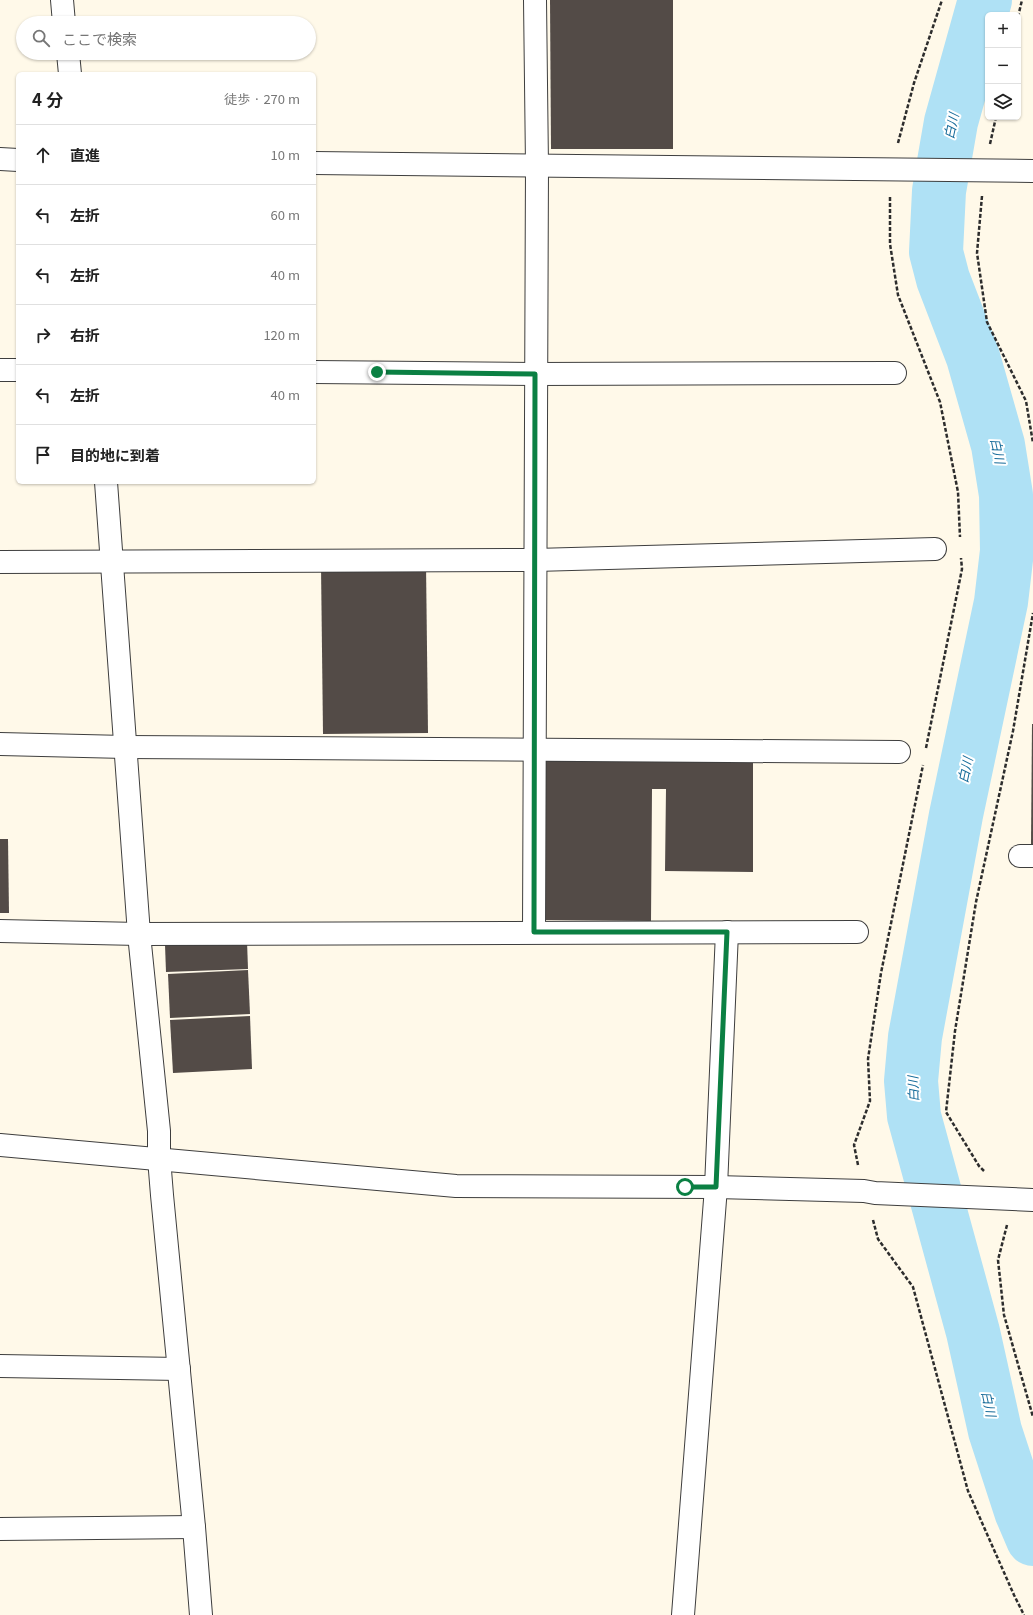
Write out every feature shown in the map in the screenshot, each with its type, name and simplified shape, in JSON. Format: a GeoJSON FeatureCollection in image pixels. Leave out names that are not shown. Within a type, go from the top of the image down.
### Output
{"type":"FeatureCollection","features":[{"type":"Feature","properties":{"kind":"street"},"geometry":{"type":"LineString","coordinates":[[62,0],[63,16]]}},
{"type":"Feature","properties":{"kind":"street"},"geometry":{"type":"LineString","coordinates":[[534,932],[537,166],[535,0]]}},
{"type":"Feature","properties":{"kind":"street"},"geometry":{"type":"LineString","coordinates":[[69,60],[70,72]]}},
{"type":"Feature","properties":{"kind":"street"},"geometry":{"type":"LineString","coordinates":[[0,159],[16,160]]}},
{"type":"Feature","properties":{"kind":"street"},"geometry":{"type":"LineString","coordinates":[[316,163],[1033,171]]}},
{"type":"Feature","properties":{"kind":"street"},"geometry":{"type":"LineString","coordinates":[[0,370],[16,370]]}},
{"type":"Feature","properties":{"kind":"street"},"geometry":{"type":"LineString","coordinates":[[316,372],[535,374],[895,373]]}},
{"type":"Feature","properties":{"kind":"street"},"geometry":{"type":"LineString","coordinates":[[106,484],[139,934],[159,1131],[159,1158],[201,1615]]}},
{"type":"Feature","properties":{"kind":"street"},"geometry":{"type":"LineString","coordinates":[[0,562],[535,560],[935,549]]}},
{"type":"Feature","properties":{"kind":"street"},"geometry":{"type":"LineString","coordinates":[[0,744],[899,752]]}},
{"type":"Feature","properties":{"kind":"street"},"geometry":{"type":"LineString","coordinates":[[0,931],[139,934],[857,932]]}},
{"type":"Feature","properties":{"kind":"street"},"geometry":{"type":"LineString","coordinates":[[682,1615],[716,1187],[727,932]]}},
{"type":"Feature","properties":{"kind":"street"},"geometry":{"type":"LineString","coordinates":[[0,1144],[456,1186],[716,1187],[870,1192],[1023,1200]]}},
{"type":"Feature","properties":{"kind":"street"},"geometry":{"type":"LineString","coordinates":[[0,1366],[179,1369]]}},
{"type":"Feature","properties":{"kind":"street"},"geometry":{"type":"LineString","coordinates":[[0,1529],[194,1527]]}},
{"type":"Feature","properties":{"kind":"path"},"geometry":{"type":"LineString","coordinates":[[942,0],[914,83],[898,170],[890,244],[898,295],[940,402],[958,492],[960,538]]}},
{"type":"Feature","properties":{"kind":"path"},"geometry":{"type":"LineString","coordinates":[[1019,12],[1022,0]]}},
{"type":"Feature","properties":{"kind":"path"},"geometry":{"type":"LineString","coordinates":[[979,171],[977,252],[987,322],[1026,401],[1033,443]]}},
{"type":"Feature","properties":{"kind":"path"},"geometry":{"type":"LineString","coordinates":[[926,750],[962,569],[961,553]]}},
{"type":"Feature","properties":{"kind":"path"},"geometry":{"type":"LineString","coordinates":[[1033,613],[1013,732],[976,902],[955,1032],[946,1112],[979,1166],[1023,1200],[998,1260],[1004,1315],[1033,1417]]}},
{"type":"Feature","properties":{"kind":"path"},"geometry":{"type":"LineString","coordinates":[[924,758],[881,973],[868,1058],[870,1101],[854,1145],[870,1192],[878,1239],[913,1287],[968,1490],[1024,1615]]}},
{"type":"Feature","properties":{"kind":"building"},"geometry":{"type":"Polygon","coordinates":[[[550,0],[673,0],[673,149],[551,149],[550,0]]]}},
{"type":"Feature","properties":{"kind":"building"},"geometry":{"type":"Polygon","coordinates":[[[426,564],[428,733],[323,734],[321,566],[426,564]]]}},
{"type":"Feature","properties":{"kind":"building"},"geometry":{"type":"Polygon","coordinates":[[[1032,724],[1033,844],[1031,844],[1032,724]]]}},
{"type":"Feature","properties":{"kind":"building"},"geometry":{"type":"Polygon","coordinates":[[[542,753],[753,755],[753,872],[665,871],[666,789],[652,789],[651,921],[541,920],[542,753]]]}},
{"type":"Feature","properties":{"kind":"building"},"geometry":{"type":"Polygon","coordinates":[[[0,839],[8,839],[9,913],[0,913],[0,839]]]}},
{"type":"Feature","properties":{"kind":"building"},"geometry":{"type":"Polygon","coordinates":[[[247,941],[248,969],[166,972],[165,945],[247,941]]]}},
{"type":"Feature","properties":{"kind":"building"},"geometry":{"type":"Polygon","coordinates":[[[248,970],[250,1014],[170,1018],[168,974],[248,970]]]}},
{"type":"Feature","properties":{"kind":"building"},"geometry":{"type":"Polygon","coordinates":[[[250,1016],[252,1069],[173,1073],[170,1020],[250,1016]]]}},
{"type":"Feature","properties":{"kind":"waterway","name":"白川"},"geometry":{"type":"LineString","coordinates":[[985,0],[951,122],[939,191],[936,252],[943,279],[973,357],[998,445],[1006,495],[1007,551],[1001,602],[956,815],[915,1037],[911,1081],[914,1116],[973,1332],[995,1431],[1021,1511],[1033,1539]]}},
{"type":"Feature","properties":{"kind":"route"},"geometry":{"type":"LineString","coordinates":[[377,372],[535,374],[534,932],[727,932],[716,1187],[685,1187]]}}]}
